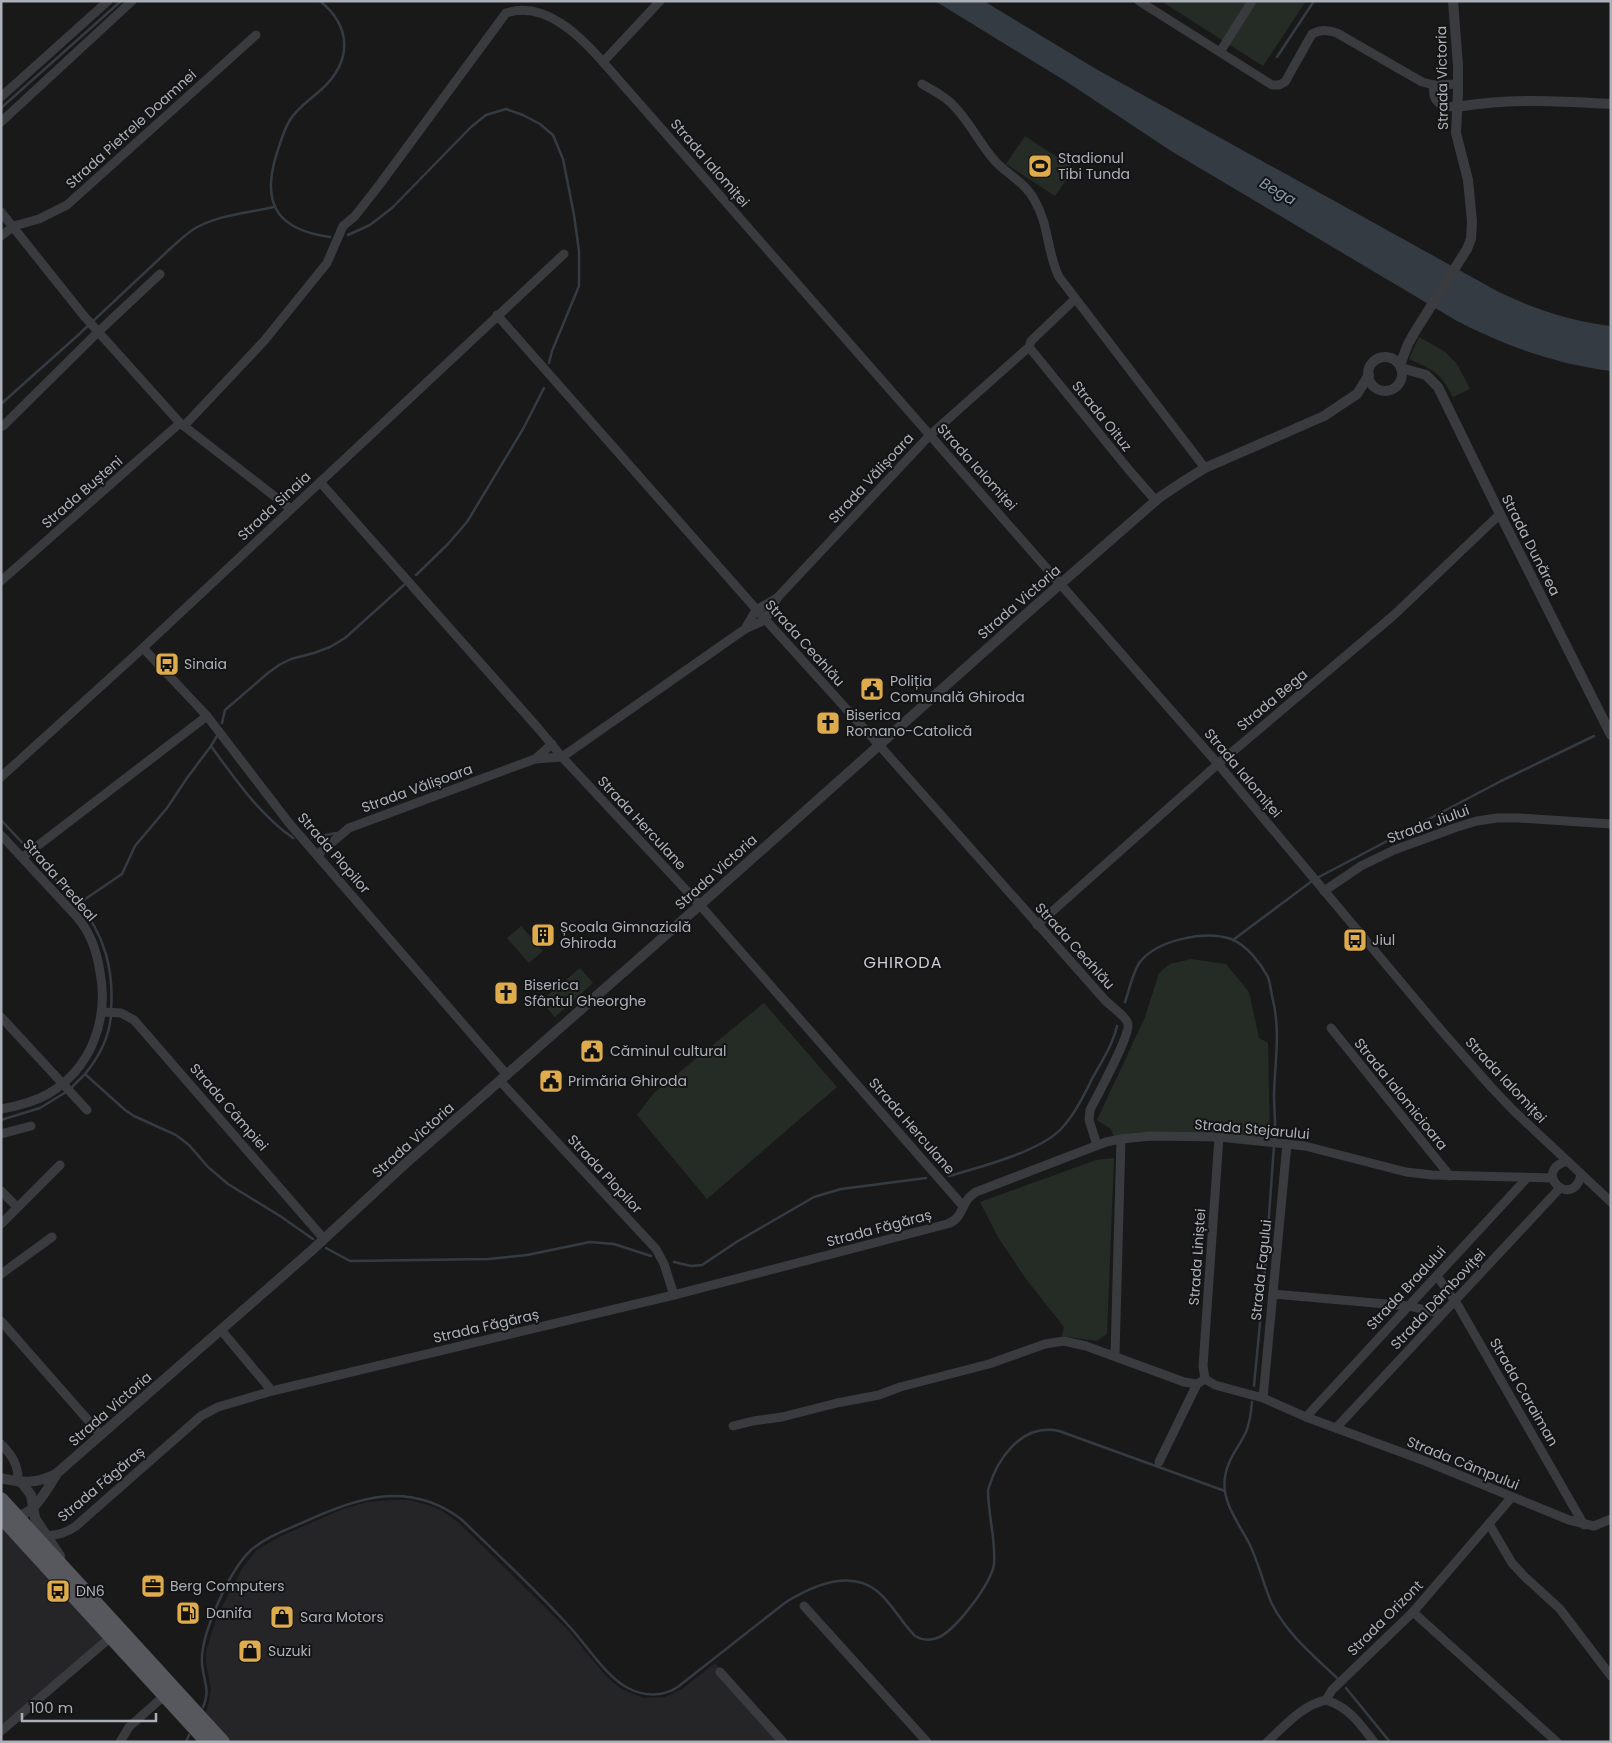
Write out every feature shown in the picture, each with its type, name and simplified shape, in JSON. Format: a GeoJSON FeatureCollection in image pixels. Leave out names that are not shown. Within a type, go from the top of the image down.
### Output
{"type":"FeatureCollection","features":[{"type":"Feature","properties":{"kind":"main road"},"geometry":{"type":"LineString","coordinates":[[1,1499],[223,1742]]}},
{"type":"Feature","properties":{"kind":"main road"},"geometry":{"type":"LineString","coordinates":[[1,1517],[112,1636],[207,1742]]}},
{"type":"Feature","properties":{"kind":"street"},"geometry":{"type":"LineString","coordinates":[[1,97],[108,1]]}},
{"type":"Feature","properties":{"kind":"street"},"geometry":{"type":"LineString","coordinates":[[1,122],[132,1]]}},
{"type":"Feature","properties":{"kind":"street"},"geometry":{"type":"LineString","coordinates":[[604,62],[660,1]]}},
{"type":"Feature","properties":{"kind":"street"},"geometry":{"type":"LineString","coordinates":[[1139,1],[1272,84],[1279,85],[1285,82],[1312,34],[1325,29],[1337,33],[1422,82],[1434,85],[1458,84]]}},
{"type":"Feature","properties":{"kind":"street"},"geometry":{"type":"LineString","coordinates":[[1220,52],[1252,1]]}},
{"type":"Feature","properties":{"kind":"street","name":"Strada Victoria"},"geometry":{"type":"LineString","coordinates":[[1401,366],[1408,344],[1467,249],[1471,239],[1472,221],[1468,180],[1456,133],[1458,84],[1453,1]]}},
{"type":"Feature","properties":{"kind":"street","name":"Strada Ialomiței"},"geometry":{"type":"LineString","coordinates":[[332,251],[343,226],[355,216],[380,184],[506,13],[513,7],[539,4],[554,10],[564,18],[604,62],[1061,583],[1218,764],[1440,1030],[1513,1110],[1611,1202]]}},
{"type":"Feature","properties":{"kind":"street","name":"Strada Pietrele Doamnei"},"geometry":{"type":"LineString","coordinates":[[14,226],[39,219],[68,205],[256,35]]}},
{"type":"Feature","properties":{"kind":"street"},"geometry":{"type":"LineString","coordinates":[[922,84],[951,102],[995,161],[1007,173],[1021,182],[1035,200],[1043,217],[1053,264],[1059,277],[1205,468]]}},
{"type":"Feature","properties":{"kind":"street"},"geometry":{"type":"LineString","coordinates":[[1434,85],[1433,93],[1437,102],[1445,107],[1457,108],[1476,104],[1543,100],[1611,104]]}},
{"type":"Feature","properties":{"kind":"street"},"geometry":{"type":"LineString","coordinates":[[1,212],[84,316],[182,424],[291,509]]}},
{"type":"Feature","properties":{"kind":"street"},"geometry":{"type":"LineString","coordinates":[[1,236],[14,226]]}},
{"type":"Feature","properties":{"kind":"street","name":"Strada Bușteni"},"geometry":{"type":"LineString","coordinates":[[1,581],[182,424],[271,334],[327,263],[332,251]]}},
{"type":"Feature","properties":{"kind":"street","name":"Strada Sinaia"},"geometry":{"type":"LineString","coordinates":[[1,777],[143,648],[564,254]]}},
{"type":"Feature","properties":{"kind":"street"},"geometry":{"type":"LineString","coordinates":[[3,426],[97,331],[160,274]]}},
{"type":"Feature","properties":{"kind":"street","name":"Strada Vălișoara"},"geometry":{"type":"LineString","coordinates":[[317,855],[349,828],[557,750],[745,629],[761,615],[930,435],[1029,347],[1031,341],[1075,299]]}},
{"type":"Feature","properties":{"kind":"street","name":"Strada Ceahlău"},"geometry":{"type":"LineString","coordinates":[[498,315],[761,615],[879,745],[1037,925],[1104,999],[1126,1020],[1128,1026],[1125,1038],[1090,1110],[1089,1120],[1097,1145]]}},
{"type":"Feature","properties":{"kind":"street","name":"Strada Victoria"},"geometry":{"type":"LineString","coordinates":[[1389,357],[1408,344]]}},
{"type":"Feature","properties":{"kind":"street","name":"Strada Oituz"},"geometry":{"type":"LineString","coordinates":[[1029,347],[1129,470],[1156,500]]}},
{"type":"Feature","properties":{"kind":"street"},"geometry":{"type":"LineString","coordinates":[[1389,357],[1401,366],[1422,373],[1401,381],[1394,388],[1383,390],[1378,389],[1371,382],[1369,376],[1373,362],[1380,358],[1389,357]]}},
{"type":"Feature","properties":{"kind":"street"},"geometry":{"type":"LineString","coordinates":[[1401,366],[1401,381]]}},
{"type":"Feature","properties":{"kind":"street","name":"Strada Dunărea"},"geometry":{"type":"LineString","coordinates":[[1422,373],[1431,378],[1438,387],[1611,735]]}},
{"type":"Feature","properties":{"kind":"street","name":"Strada Victoria"},"geometry":{"type":"LineString","coordinates":[[1357,394],[1369,376]]}},
{"type":"Feature","properties":{"kind":"street","name":"Strada Victoria"},"geometry":{"type":"LineString","coordinates":[[18,1517],[25,1514],[32,1507],[56,1474],[311,1251],[406,1164],[1156,500],[1205,468],[1313,421],[1357,394],[1378,389]]}},
{"type":"Feature","properties":{"kind":"street","name":"Strada Herculane"},"geometry":{"type":"LineString","coordinates":[[320,482],[557,750],[700,905],[963,1206]]}},
{"type":"Feature","properties":{"kind":"street","name":"Strada Bega"},"geometry":{"type":"LineString","coordinates":[[1037,925],[1218,764],[1394,615],[1500,514]]}},
{"type":"Feature","properties":{"kind":"street","name":"Strada Vălișoara"},"geometry":{"type":"LineString","coordinates":[[761,615],[777,598]]}},
{"type":"Feature","properties":{"kind":"street","name":"Strada Plopilor"},"geometry":{"type":"LineString","coordinates":[[143,648],[207,716],[289,823],[503,1078],[656,1249],[664,1264],[674,1295]]}},
{"type":"Feature","properties":{"kind":"street"},"geometry":{"type":"LineString","coordinates":[[25,856],[207,716]]}},
{"type":"Feature","properties":{"kind":"street","name":"Strada Vălișoara"},"geometry":{"type":"LineString","coordinates":[[534,759],[557,750]]}},
{"type":"Feature","properties":{"kind":"street","name":"Strada Jiului"},"geometry":{"type":"LineString","coordinates":[[1321,887],[1394,850],[1451,828],[1477,821],[1513,818],[1611,824]]}},
{"type":"Feature","properties":{"kind":"street","name":"Strada Predeal"},"geometry":{"type":"LineString","coordinates":[[1,835],[25,856],[77,917],[90,936],[97,957],[108,1012],[91,1048],[67,1088],[36,1100],[1,1109]]}},
{"type":"Feature","properties":{"kind":"street","name":"Strada Câmpiei"},"geometry":{"type":"LineString","coordinates":[[108,1012],[128,1015],[134,1020],[324,1239]]}},
{"type":"Feature","properties":{"kind":"street"},"geometry":{"type":"LineString","coordinates":[[1,1018],[87,1110]]}},
{"type":"Feature","properties":{"kind":"street","name":"Strada Ialomicioara"},"geometry":{"type":"LineString","coordinates":[[1331,1028],[1450,1176]]}},
{"type":"Feature","properties":{"kind":"street"},"geometry":{"type":"LineString","coordinates":[[1,1134],[31,1126]]}},
{"type":"Feature","properties":{"kind":"street","name":"Strada Stejarului"},"geometry":{"type":"LineString","coordinates":[[963,1206],[965,1200],[976,1192],[1097,1145],[1122,1139],[1159,1136],[1219,1137],[1285,1144],[1321,1150],[1406,1172],[1450,1176],[1552,1178]]}},
{"type":"Feature","properties":{"kind":"street","name":"Strada Liniștei"},"geometry":{"type":"LineString","coordinates":[[1201,1382],[1219,1137]]}},
{"type":"Feature","properties":{"kind":"street"},"geometry":{"type":"LineString","coordinates":[[1115,1355],[1122,1139]]}},
{"type":"Feature","properties":{"kind":"street","name":"Strada Fagului"},"geometry":{"type":"LineString","coordinates":[[1263,1398],[1285,1144]]}},
{"type":"Feature","properties":{"kind":"street"},"geometry":{"type":"LineString","coordinates":[[1567,1161],[1559,1164],[1553,1170],[1552,1178],[1560,1188],[1567,1190],[1574,1188],[1579,1182],[1581,1174]]}},
{"type":"Feature","properties":{"kind":"street"},"geometry":{"type":"LineString","coordinates":[[1,1224],[60,1165]]}},
{"type":"Feature","properties":{"kind":"street","name":"Strada Bradului"},"geometry":{"type":"LineString","coordinates":[[1306,1417],[1527,1178]]}},
{"type":"Feature","properties":{"kind":"street","name":"Strada Dâmboviței"},"geometry":{"type":"LineString","coordinates":[[1336,1428],[1560,1188]]}},
{"type":"Feature","properties":{"kind":"street"},"geometry":{"type":"LineString","coordinates":[[1,1191],[17,1207]]}},
{"type":"Feature","properties":{"kind":"street","name":"Strada Făgăraș"},"geometry":{"type":"LineString","coordinates":[[46,1536],[56,1536],[76,1526],[142,1470],[191,1424],[218,1407],[272,1391],[674,1295],[947,1224],[958,1218],[963,1206]]}},
{"type":"Feature","properties":{"kind":"street"},"geometry":{"type":"LineString","coordinates":[[1,1274],[52,1237]]}},
{"type":"Feature","properties":{"kind":"street","name":"Strada Caraiman"},"geometry":{"type":"LineString","coordinates":[[1437,1276],[1455,1300],[1584,1525]]}},
{"type":"Feature","properties":{"kind":"street"},"geometry":{"type":"LineString","coordinates":[[1273,1294],[1409,1306],[1442,1314]]}},
{"type":"Feature","properties":{"kind":"street"},"geometry":{"type":"LineString","coordinates":[[1,1321],[101,1435]]}},
{"type":"Feature","properties":{"kind":"street"},"geometry":{"type":"LineString","coordinates":[[221,1330],[272,1391]]}},
{"type":"Feature","properties":{"kind":"street","name":"Strada Câmpului"},"geometry":{"type":"LineString","coordinates":[[733,1426],[879,1395],[900,1387],[966,1372],[1055,1342],[1064,1341],[1115,1355],[1184,1382],[1201,1382],[1263,1398],[1306,1417],[1425,1461],[1511,1498],[1584,1525]]}},
{"type":"Feature","properties":{"kind":"street"},"geometry":{"type":"LineString","coordinates":[[1159,1462],[1201,1382]]}},
{"type":"Feature","properties":{"kind":"street"},"geometry":{"type":"LineString","coordinates":[[1,1444],[9,1452],[16,1464],[20,1482],[31,1495],[35,1518],[79,1584]]}},
{"type":"Feature","properties":{"kind":"street","name":"Strada Victoria"},"geometry":{"type":"LineString","coordinates":[[1,1478],[20,1482],[42,1480],[56,1474]]}},
{"type":"Feature","properties":{"kind":"street","name":"Strada Orizont"},"geometry":{"type":"LineString","coordinates":[[1266,1742],[1297,1714],[1315,1702],[1326,1700],[1332,1690],[1413,1612],[1511,1498]]}},
{"type":"Feature","properties":{"kind":"street"},"geometry":{"type":"LineString","coordinates":[[1,1512],[7,1516],[18,1517]]}},
{"type":"Feature","properties":{"kind":"street"},"geometry":{"type":"LineString","coordinates":[[1584,1525],[1594,1526],[1611,1519]]}},
{"type":"Feature","properties":{"kind":"street"},"geometry":{"type":"LineString","coordinates":[[1489,1524],[1512,1563],[1560,1609],[1611,1676]]}},
{"type":"Feature","properties":{"kind":"street"},"geometry":{"type":"LineString","coordinates":[[804,1606],[927,1742]]}},
{"type":"Feature","properties":{"kind":"street"},"geometry":{"type":"LineString","coordinates":[[1413,1612],[1556,1742]]}},
{"type":"Feature","properties":{"kind":"street"},"geometry":{"type":"LineString","coordinates":[[1,1731],[112,1636]]}},
{"type":"Feature","properties":{"kind":"street"},"geometry":{"type":"LineString","coordinates":[[720,1672],[782,1742]]}},
{"type":"Feature","properties":{"kind":"street"},"geometry":{"type":"LineString","coordinates":[[120,1742],[129,1727],[164,1695]]}},
{"type":"Feature","properties":{"kind":"street"},"geometry":{"type":"LineString","coordinates":[[1326,1700],[1336,1703],[1351,1713],[1374,1742]]}},
{"type":"Feature","properties":{"kind":"shaded area"},"geometry":{"type":"Polygon","coordinates":[[[1161,1],[1306,1],[1263,66],[1161,1]]]}},
{"type":"Feature","properties":{"kind":"shaded area","name":"Stadionul Tibi Tunda"},"geometry":{"type":"Polygon","coordinates":[[[1025,136],[1074,168],[1055,196],[1006,164],[1025,136]]]}},
{"type":"Feature","properties":{"kind":"shaded area"},"geometry":{"type":"Polygon","coordinates":[[[1419,337],[1444,351],[1457,364],[1470,389],[1453,397],[1436,373],[1409,359],[1419,337]]]}},
{"type":"Feature","properties":{"kind":"shaded area"},"geometry":{"type":"Polygon","coordinates":[[[521,926],[543,951],[529,963],[507,938],[521,926]]]}},
{"type":"Feature","properties":{"kind":"shaded area"},"geometry":{"type":"Polygon","coordinates":[[[1191,959],[1226,964],[1249,992],[1259,1038],[1268,1043],[1270,1138],[1192,1133],[1114,1137],[1111,1129],[1097,1120],[1145,1017],[1159,973],[1170,964],[1191,959]]]}},
{"type":"Feature","properties":{"kind":"shaded area"},"geometry":{"type":"Polygon","coordinates":[[[580,968],[593,983],[555,1017],[541,1001],[580,968]]]}},
{"type":"Feature","properties":{"kind":"shaded area"},"geometry":{"type":"Polygon","coordinates":[[[764,1003],[837,1087],[707,1199],[637,1115],[654,1093],[764,1003]]]}},
{"type":"Feature","properties":{"kind":"shaded area"},"geometry":{"type":"Polygon","coordinates":[[[1114,1158],[1107,1334],[1096,1341],[1062,1336],[1064,1327],[1026,1279],[998,1237],[980,1202],[1096,1160],[1114,1158]]]}},
{"type":"Feature","properties":{"kind":"shaded area"},"geometry":{"type":"Polygon","coordinates":[[[410,1500],[428,1505],[441,1510],[458,1522],[567,1629],[606,1676],[620,1688],[643,1698],[665,1697],[682,1689],[715,1663],[785,1742],[224,1742],[204,1719],[211,1688],[206,1663],[206,1651],[217,1616],[243,1567],[258,1549],[283,1535],[343,1509],[367,1502],[410,1500]]]}},
{"type":"Feature","properties":{"kind":"shaded area"},"geometry":{"type":"Polygon","coordinates":[[[1,1508],[118,1635],[1,1734],[1,1508]]]}},
{"type":"Feature","properties":{"kind":"water","name":"Bega"},"geometry":{"type":"Polygon","coordinates":[[[935,1],[984,1],[1096,69],[1497,291],[1552,313],[1581,321],[1611,326],[1611,371],[1570,364],[1531,353],[1457,321],[1171,151],[1067,82],[935,1]]]}},
{"type":"Feature","properties":{"kind":"waterway"},"geometry":{"type":"LineString","coordinates":[[1,108],[121,1]]}},
{"type":"Feature","properties":{"kind":"waterway"},"geometry":{"type":"LineString","coordinates":[[320,1],[331,11],[343,33],[343,56],[332,78],[293,115],[288,124],[276,156],[271,189],[273,202],[278,213],[287,221],[312,234],[330,237]]}},
{"type":"Feature","properties":{"kind":"waterway"},"geometry":{"type":"LineString","coordinates":[[1277,57],[1314,1]]}},
{"type":"Feature","properties":{"kind":"waterway"},"geometry":{"type":"LineString","coordinates":[[348,235],[370,225],[392,208],[471,127],[486,115],[506,109],[540,124],[553,135],[563,159],[579,251],[579,286],[552,351],[549,363]]}},
{"type":"Feature","properties":{"kind":"waterway"},"geometry":{"type":"LineString","coordinates":[[1,404],[191,231],[203,224],[223,217],[274,207]]}},
{"type":"Feature","properties":{"kind":"waterway"},"geometry":{"type":"LineString","coordinates":[[416,575],[447,545],[467,522],[523,429],[544,388]]}},
{"type":"Feature","properties":{"kind":"waterway"},"geometry":{"type":"LineString","coordinates":[[222,723],[225,710],[268,673],[291,659],[330,647],[345,638],[404,585]]}},
{"type":"Feature","properties":{"kind":"waterway"},"geometry":{"type":"LineString","coordinates":[[111,1010],[111,981],[106,954],[95,927],[78,904],[122,874],[135,846],[167,808],[217,736]]}},
{"type":"Feature","properties":{"kind":"waterway"},"geometry":{"type":"LineString","coordinates":[[1317,878],[1501,781],[1594,736]]}},
{"type":"Feature","properties":{"kind":"waterway"},"geometry":{"type":"LineString","coordinates":[[211,746],[258,807],[293,838]]}},
{"type":"Feature","properties":{"kind":"waterway"},"geometry":{"type":"LineString","coordinates":[[1,820],[29,850]]}},
{"type":"Feature","properties":{"kind":"waterway"},"geometry":{"type":"LineString","coordinates":[[312,838],[336,833]]}},
{"type":"Feature","properties":{"kind":"waterway"},"geometry":{"type":"LineString","coordinates":[[32,854],[78,904]]}},
{"type":"Feature","properties":{"kind":"waterway"},"geometry":{"type":"LineString","coordinates":[[1233,940],[1312,881]]}},
{"type":"Feature","properties":{"kind":"waterway"},"geometry":{"type":"LineString","coordinates":[[1125,1002],[1133,976],[1140,962],[1148,954],[1169,943],[1195,937],[1220,937],[1231,939],[1248,950],[1268,977],[1275,1009],[1277,1033],[1274,1094],[1275,1140]]}},
{"type":"Feature","properties":{"kind":"waterway"},"geometry":{"type":"LineString","coordinates":[[111,1016],[108,1032],[102,1047],[95,1061],[85,1074],[125,1110],[176,1135],[189,1145],[208,1167],[228,1184],[313,1239]]}},
{"type":"Feature","properties":{"kind":"waterway"},"geometry":{"type":"LineString","coordinates":[[949,1176],[1024,1152],[1039,1145],[1061,1129],[1083,1097],[1110,1046],[1117,1026]]}},
{"type":"Feature","properties":{"kind":"waterway"},"geometry":{"type":"LineString","coordinates":[[70,1089],[85,1074]]}},
{"type":"Feature","properties":{"kind":"waterway"},"geometry":{"type":"LineString","coordinates":[[1,1120],[40,1108],[66,1092]]}},
{"type":"Feature","properties":{"kind":"waterway"},"geometry":{"type":"LineString","coordinates":[[1254,1386],[1274,1146]]}},
{"type":"Feature","properties":{"kind":"waterway"},"geometry":{"type":"LineString","coordinates":[[674,1262],[691,1266],[702,1265],[738,1241],[814,1197],[841,1189],[926,1178]]}},
{"type":"Feature","properties":{"kind":"waterway"},"geometry":{"type":"LineString","coordinates":[[326,1248],[350,1261],[489,1259],[527,1255],[590,1242],[614,1244],[651,1256]]}},
{"type":"Feature","properties":{"kind":"waterway"},"geometry":{"type":"LineString","coordinates":[[1252,1402],[1247,1429],[1226,1471],[1224,1486],[1228,1503],[1249,1543],[1278,1615],[1301,1644],[1337,1678]]}},
{"type":"Feature","properties":{"kind":"waterway"},"geometry":{"type":"LineString","coordinates":[[203,1707],[206,1695],[202,1663],[205,1639],[224,1590],[245,1556],[257,1545],[276,1534],[344,1505],[364,1500],[383,1496],[403,1496],[442,1507],[461,1519],[555,1611],[611,1676],[634,1691],[661,1694],[679,1686],[786,1602],[807,1590],[831,1582],[855,1581],[866,1584],[877,1591],[915,1636],[931,1640],[944,1634],[953,1627],[971,1606],[992,1572],[994,1546],[988,1490],[992,1478],[1004,1456],[1022,1438],[1033,1432],[1045,1430],[1059,1431],[1225,1491]]}},
{"type":"Feature","properties":{"kind":"waterway"},"geometry":{"type":"LineString","coordinates":[[1346,1688],[1390,1742]]}},
{"type":"Feature","properties":{"kind":"waterway"},"geometry":{"type":"LineString","coordinates":[[186,1742],[189,1735]]}},
{"type":"Feature","properties":{"kind":"place","name":"Stadionul Tibi Tunda"},"geometry":{"type":"Point","coordinates":[1040,166]}},
{"type":"Feature","properties":{"kind":"place","name":"Sinaia"},"geometry":{"type":"Point","coordinates":[167,664]}},
{"type":"Feature","properties":{"kind":"place","name":"Poliția Comunală Ghiroda"},"geometry":{"type":"Point","coordinates":[872,689]}},
{"type":"Feature","properties":{"kind":"place","name":"Biserica Romano-Catolică"},"geometry":{"type":"Point","coordinates":[828,723]}},
{"type":"Feature","properties":{"kind":"place","name":"Școala Gimnazială Ghiroda"},"geometry":{"type":"Point","coordinates":[543,935]}},
{"type":"Feature","properties":{"kind":"place","name":"Jiul"},"geometry":{"type":"Point","coordinates":[1355,940]}},
{"type":"Feature","properties":{"kind":"place","name":"Biserica Sfântul Gheorghe"},"geometry":{"type":"Point","coordinates":[506,993]}},
{"type":"Feature","properties":{"kind":"place","name":"Căminul cultural"},"geometry":{"type":"Point","coordinates":[592,1051]}},
{"type":"Feature","properties":{"kind":"place","name":"Primăria Ghiroda"},"geometry":{"type":"Point","coordinates":[551,1081]}},
{"type":"Feature","properties":{"kind":"place","name":"Berg Computers"},"geometry":{"type":"Point","coordinates":[153,1586]}},
{"type":"Feature","properties":{"kind":"place","name":"DN6"},"geometry":{"type":"Point","coordinates":[58,1591]}},
{"type":"Feature","properties":{"kind":"place","name":"Danifa"},"geometry":{"type":"Point","coordinates":[188,1613]}},
{"type":"Feature","properties":{"kind":"place","name":"Sara Motors"},"geometry":{"type":"Point","coordinates":[282,1617]}},
{"type":"Feature","properties":{"kind":"place","name":"Suzuki"},"geometry":{"type":"Point","coordinates":[250,1651]}},
{"type":"Feature","properties":{"kind":"district","name":"GHIRODA"},"geometry":{"type":"Point","coordinates":[903,962]}}]}
